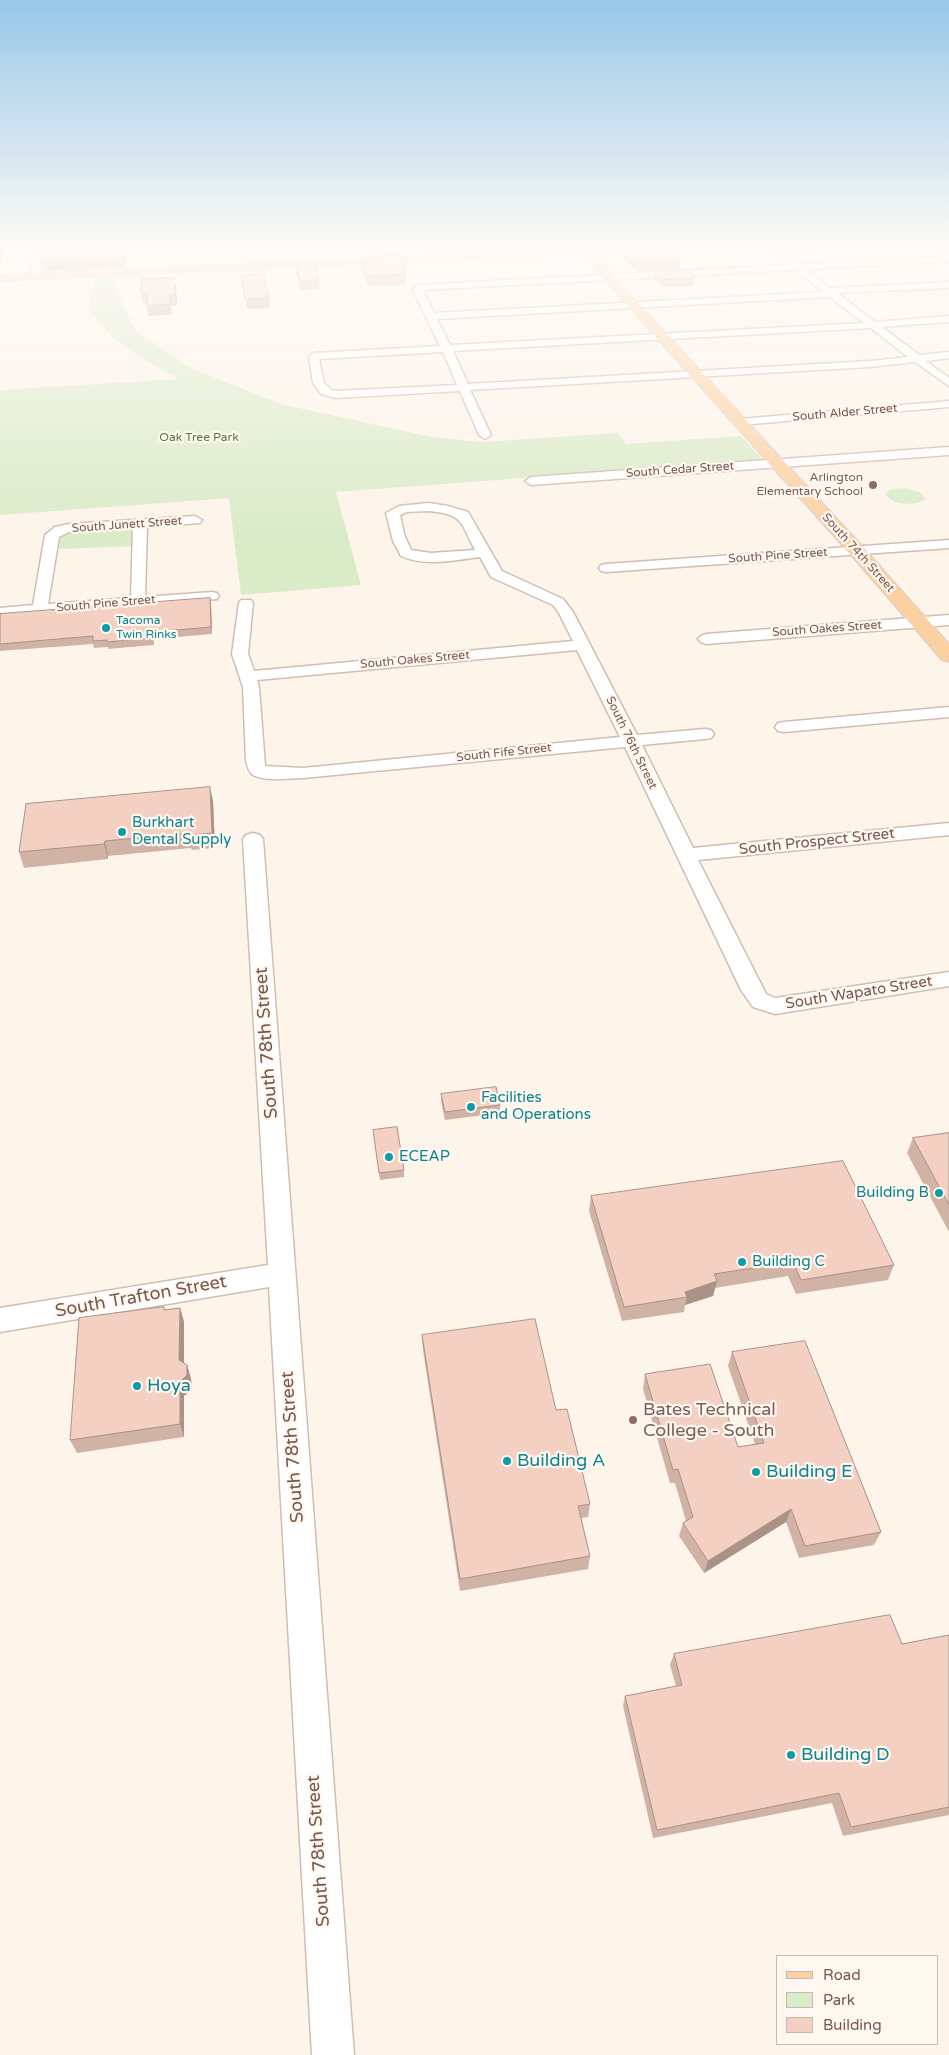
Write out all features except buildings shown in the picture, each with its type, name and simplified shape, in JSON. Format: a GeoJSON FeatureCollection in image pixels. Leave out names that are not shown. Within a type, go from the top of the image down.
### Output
{"type":"FeatureCollection","features":[{"type":"Feature","properties":{"kind":"main road","name":"South 74th Street"},"geometry":{"type":"LineString","coordinates":[[669,345],[857,551],[949,656]]}},
{"type":"Feature","properties":{"kind":"street"},"geometry":{"type":"LineString","coordinates":[[444,345],[485,435]]}},
{"type":"Feature","properties":{"kind":"street"},"geometry":{"type":"LineString","coordinates":[[538,345],[314,356],[320,387],[330,395],[870,364],[949,356]]}},
{"type":"Feature","properties":{"kind":"street"},"geometry":{"type":"LineString","coordinates":[[899,345],[949,383]]}},
{"type":"Feature","properties":{"kind":"street","name":"South Alder Street"},"geometry":{"type":"LineString","coordinates":[[740,422],[949,404]]}},
{"type":"Feature","properties":{"kind":"street","name":"South Cedar Street"},"geometry":{"type":"LineString","coordinates":[[531,480],[949,451]]}},
{"type":"Feature","properties":{"kind":"street","name":"South 76th Street"},"geometry":{"type":"LineString","coordinates":[[483,553],[426,557],[410,556],[402,549],[393,513],[401,510],[435,507],[458,512],[463,515],[496,574],[558,602],[583,645],[631,741],[754,995],[770,1006]]}},
{"type":"Feature","properties":{"kind":"street","name":"South Junett Street"},"geometry":{"type":"LineString","coordinates":[[40,609],[52,535],[60,530],[78,527],[195,520]]}},
{"type":"Feature","properties":{"kind":"street"},"geometry":{"type":"LineString","coordinates":[[138,602],[140,524]]}},
{"type":"Feature","properties":{"kind":"street","name":"South Pine Street"},"geometry":{"type":"LineString","coordinates":[[606,568],[949,544]]}},
{"type":"Feature","properties":{"kind":"street","name":"South Pine Street"},"geometry":{"type":"LineString","coordinates":[[0,612],[212,596]]}},
{"type":"Feature","properties":{"kind":"street"},"geometry":{"type":"LineString","coordinates":[[246,603],[240,654],[248,676]]}},
{"type":"Feature","properties":{"kind":"street","name":"South Oakes Street"},"geometry":{"type":"LineString","coordinates":[[706,639],[949,620]]}},
{"type":"Feature","properties":{"kind":"street","name":"South Oakes Street"},"geometry":{"type":"LineString","coordinates":[[248,676],[583,645]]}},
{"type":"Feature","properties":{"kind":"street","name":"South Fife Street"},"geometry":{"type":"LineString","coordinates":[[248,676],[257,768],[260,771],[269,773],[303,773],[705,734]]}},
{"type":"Feature","properties":{"kind":"street"},"geometry":{"type":"LineString","coordinates":[[784,727],[949,712]]}},
{"type":"Feature","properties":{"kind":"street","name":"South Prospect Street"},"geometry":{"type":"LineString","coordinates":[[685,854],[949,829]]}},
{"type":"Feature","properties":{"kind":"street","name":"South 78th Street"},"geometry":{"type":"LineString","coordinates":[[253,839],[333,2055]]}},
{"type":"Feature","properties":{"kind":"street","name":"South Wapato Street"},"geometry":{"type":"LineString","coordinates":[[770,1006],[949,979]]}},
{"type":"Feature","properties":{"kind":"street","name":"South Trafton Street"},"geometry":{"type":"LineString","coordinates":[[0,1320],[281,1274]]}},
{"type":"Feature","properties":{"kind":"green space","name":"Oak Tree Park"},"geometry":{"type":"Polygon","coordinates":[[[123,345],[157,345],[191,368],[281,404],[431,437],[482,442],[618,433],[626,444],[741,436],[763,460],[336,492],[361,585],[241,595],[229,498],[0,515],[0,390],[179,379],[154,366],[123,345]]]}},
{"type":"Feature","properties":{"kind":"green space"},"geometry":{"type":"Polygon","coordinates":[[[905,488],[922,493],[925,499],[920,502],[904,504],[893,501],[885,494],[891,489],[905,488]]]}},
{"type":"Feature","properties":{"kind":"green space"},"geometry":{"type":"Polygon","coordinates":[[[135,528],[136,546],[59,549],[61,536],[67,532],[135,528]]]}},
{"type":"Feature","properties":{"kind":"place","name":"Arlington Elementary School"},"geometry":{"type":"Point","coordinates":[873,485]}},
{"type":"Feature","properties":{"kind":"place","name":"Tacoma Twin Rinks"},"geometry":{"type":"Point","coordinates":[106,628]}},
{"type":"Feature","properties":{"kind":"place","name":"Burkhart Dental Supply"},"geometry":{"type":"Point","coordinates":[122,832]}},
{"type":"Feature","properties":{"kind":"place","name":"Facilities and Operations"},"geometry":{"type":"Point","coordinates":[471,1107]}},
{"type":"Feature","properties":{"kind":"place","name":"ECEAP"},"geometry":{"type":"Point","coordinates":[389,1157]}},
{"type":"Feature","properties":{"kind":"place","name":"Building B"},"geometry":{"type":"Point","coordinates":[939,1193]}},
{"type":"Feature","properties":{"kind":"place","name":"Building C"},"geometry":{"type":"Point","coordinates":[742,1262]}},
{"type":"Feature","properties":{"kind":"place","name":"Hoya"},"geometry":{"type":"Point","coordinates":[137,1386]}},
{"type":"Feature","properties":{"kind":"place","name":"Bates Technical College - South"},"geometry":{"type":"Point","coordinates":[633,1420]}},
{"type":"Feature","properties":{"kind":"place","name":"Building A"},"geometry":{"type":"Point","coordinates":[507,1461]}},
{"type":"Feature","properties":{"kind":"place","name":"Building E"},"geometry":{"type":"Point","coordinates":[756,1472]}},
{"type":"Feature","properties":{"kind":"place","name":"Building D"},"geometry":{"type":"Point","coordinates":[791,1755]}}]}
